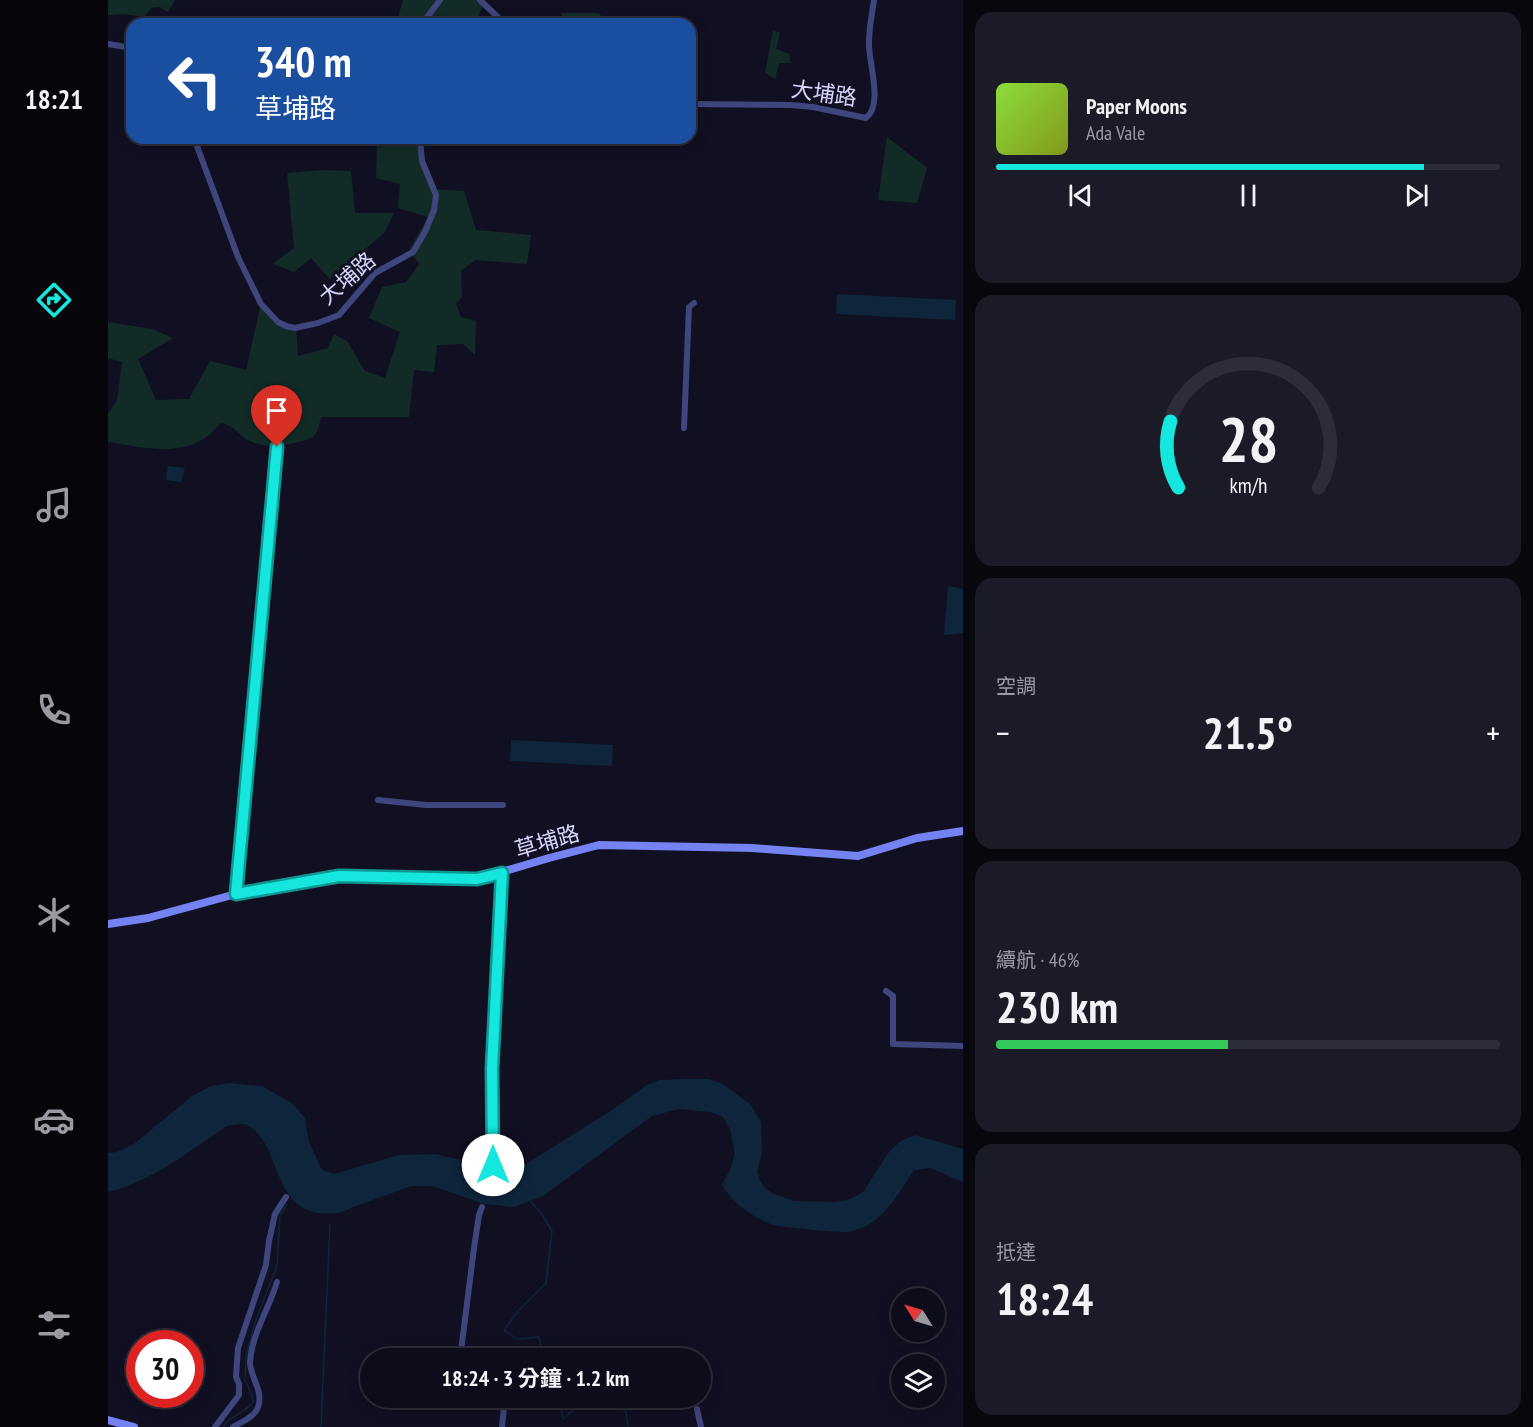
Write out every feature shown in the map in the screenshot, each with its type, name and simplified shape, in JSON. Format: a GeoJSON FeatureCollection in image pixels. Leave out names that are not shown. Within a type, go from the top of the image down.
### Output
{"type":"FeatureCollection","features":[{"type":"Feature","properties":{"kind":"street"},"geometry":{"type":"LineString","coordinates":[[426,18],[440,0]]}},
{"type":"Feature","properties":{"kind":"street"},"geometry":{"type":"LineString","coordinates":[[480,0],[499,18]]}},
{"type":"Feature","properties":{"kind":"street","name":"大埔路"},"geometry":{"type":"LineString","coordinates":[[696,104],[791,105],[866,118],[874,108],[875,94],[869,44],[874,0]]}},
{"type":"Feature","properties":{"kind":"street"},"geometry":{"type":"LineString","coordinates":[[108,44],[126,47]]}},
{"type":"Feature","properties":{"kind":"street","name":"大埔路"},"geometry":{"type":"LineString","coordinates":[[196,144],[238,257],[261,304],[278,322],[286,327],[295,328],[339,315],[375,273],[413,252],[434,210],[436,195],[422,161],[421,144]]}},
{"type":"Feature","properties":{"kind":"street"},"geometry":{"type":"LineString","coordinates":[[684,428],[689,307],[694,303]]}},
{"type":"Feature","properties":{"kind":"street"},"geometry":{"type":"LineString","coordinates":[[236,894],[277,447]]}},
{"type":"Feature","properties":{"kind":"street"},"geometry":{"type":"LineString","coordinates":[[378,800],[426,805],[503,806]]}},
{"type":"Feature","properties":{"kind":"street","name":"草埔路"},"geometry":{"type":"LineString","coordinates":[[108,924],[148,918],[236,894],[339,876],[477,879],[599,845],[752,848],[858,856],[917,838],[963,831]]}},
{"type":"Feature","properties":{"kind":"street"},"geometry":{"type":"LineString","coordinates":[[493,1165],[492,1069],[502,873]]}},
{"type":"Feature","properties":{"kind":"street"},"geometry":{"type":"LineString","coordinates":[[886,991],[893,996],[893,1044],[963,1046]]}},
{"type":"Feature","properties":{"kind":"street"},"geometry":{"type":"LineString","coordinates":[[215,1427],[239,1395],[239,1384],[236,1377],[238,1348],[266,1265],[275,1214],[286,1197]]}},
{"type":"Feature","properties":{"kind":"street"},"geometry":{"type":"LineString","coordinates":[[460,1348],[482,1207]]}},
{"type":"Feature","properties":{"kind":"street"},"geometry":{"type":"LineString","coordinates":[[233,1427],[254,1414],[258,1407],[258,1389],[250,1360],[260,1319],[277,1282]]}},
{"type":"Feature","properties":{"kind":"street"},"geometry":{"type":"LineString","coordinates":[[502,1427],[504,1408]]}},
{"type":"Feature","properties":{"kind":"street"},"geometry":{"type":"LineString","coordinates":[[697,1409],[701,1427]]}},
{"type":"Feature","properties":{"kind":"street"},"geometry":{"type":"LineString","coordinates":[[108,1420],[134,1427]]}},
{"type":"Feature","properties":{"kind":"green space"},"geometry":{"type":"Polygon","coordinates":[[[108,0],[175,0],[168,12],[159,7],[151,8],[144,17],[123,14],[108,15],[108,0]]]}},
{"type":"Feature","properties":{"kind":"green space"},"geometry":{"type":"Polygon","coordinates":[[[403,0],[485,0],[478,18],[438,16],[398,18],[403,0]]]}},
{"type":"Feature","properties":{"kind":"green space"},"geometry":{"type":"Polygon","coordinates":[[[562,13],[598,13],[604,18],[562,18],[562,13]]]}},
{"type":"Feature","properties":{"kind":"green space"},"geometry":{"type":"Polygon","coordinates":[[[773,30],[780,33],[776,49],[789,54],[791,63],[779,63],[775,79],[765,73],[773,30]]]}},
{"type":"Feature","properties":{"kind":"green space"},"geometry":{"type":"Polygon","coordinates":[[[887,137],[927,168],[917,203],[878,200],[887,137]]]}},
{"type":"Feature","properties":{"kind":"green space"},"geometry":{"type":"Polygon","coordinates":[[[377,144],[420,144],[433,189],[464,191],[476,230],[531,235],[527,264],[475,260],[461,271],[462,297],[456,304],[461,317],[476,321],[475,355],[463,344],[437,345],[434,372],[414,370],[409,417],[321,417],[318,430],[313,437],[272,446],[255,443],[244,438],[230,426],[221,423],[203,439],[189,446],[178,448],[154,449],[108,442],[108,414],[117,400],[122,362],[108,358],[108,322],[152,329],[173,338],[138,359],[156,400],[189,399],[210,361],[246,370],[261,304],[284,324],[296,326],[298,356],[328,348],[334,334],[347,341],[365,371],[385,378],[400,332],[369,318],[382,287],[406,282],[419,264],[409,250],[428,217],[398,208],[400,184],[376,178],[377,144]]]}},
{"type":"Feature","properties":{"kind":"green space"},"geometry":{"type":"Polygon","coordinates":[[[324,170],[351,171],[355,213],[394,213],[384,233],[330,279],[311,258],[294,272],[273,264],[294,248],[287,173],[324,170]]]}},
{"type":"Feature","properties":{"kind":"water"},"geometry":{"type":"Polygon","coordinates":[[[837,294],[956,300],[955,320],[836,314],[837,294]]]}},
{"type":"Feature","properties":{"kind":"water"},"geometry":{"type":"Polygon","coordinates":[[[168,466],[185,468],[181,482],[166,480],[168,466]]]}},
{"type":"Feature","properties":{"kind":"water"},"geometry":{"type":"Polygon","coordinates":[[[948,586],[963,589],[963,633],[944,635],[948,586]]]}},
{"type":"Feature","properties":{"kind":"water"},"geometry":{"type":"Polygon","coordinates":[[[511,740],[613,745],[612,766],[510,761],[511,740]]]}},
{"type":"Feature","properties":{"kind":"water"},"geometry":{"type":"Polygon","coordinates":[[[709,1079],[723,1084],[751,1105],[761,1122],[762,1153],[757,1171],[765,1188],[774,1194],[794,1201],[836,1202],[850,1199],[863,1192],[889,1152],[902,1140],[915,1135],[963,1149],[963,1182],[930,1168],[914,1170],[881,1215],[866,1226],[850,1232],[822,1231],[771,1224],[743,1208],[730,1197],[722,1184],[735,1154],[730,1129],[723,1117],[710,1112],[679,1109],[652,1116],[543,1196],[514,1207],[484,1204],[432,1186],[411,1186],[337,1213],[315,1212],[300,1205],[289,1194],[260,1136],[249,1126],[241,1124],[227,1126],[185,1155],[140,1181],[108,1192],[108,1153],[117,1152],[134,1144],[192,1096],[211,1086],[229,1083],[262,1086],[293,1104],[305,1118],[309,1142],[322,1170],[334,1174],[399,1155],[435,1154],[493,1168],[518,1169],[609,1112],[647,1085],[660,1080],[709,1079]]]}},
{"type":"Feature","properties":{"kind":"waterway"},"geometry":{"type":"LineString","coordinates":[[531,1202],[552,1231],[546,1283],[518,1311],[504,1330],[517,1339],[539,1337],[540,1348]]}},
{"type":"Feature","properties":{"kind":"waterway"},"geometry":{"type":"LineString","coordinates":[[223,1427],[253,1402],[245,1380],[246,1356],[255,1322],[277,1266],[280,1215],[287,1204]]}},
{"type":"Feature","properties":{"kind":"waterway"},"geometry":{"type":"LineString","coordinates":[[321,1427],[330,1224]]}},
{"type":"Feature","properties":{"kind":"waterway"},"geometry":{"type":"LineString","coordinates":[[561,1408],[563,1419],[576,1408]]}},
{"type":"Feature","properties":{"kind":"waterway"},"geometry":{"type":"LineString","coordinates":[[622,1408],[626,1412],[628,1427]]}},
{"type":"Feature","properties":{"kind":"route"},"geometry":{"type":"LineString","coordinates":[[277,447],[245,816],[236,894],[339,876],[477,879],[502,873],[492,1069],[493,1165]]}}]}
